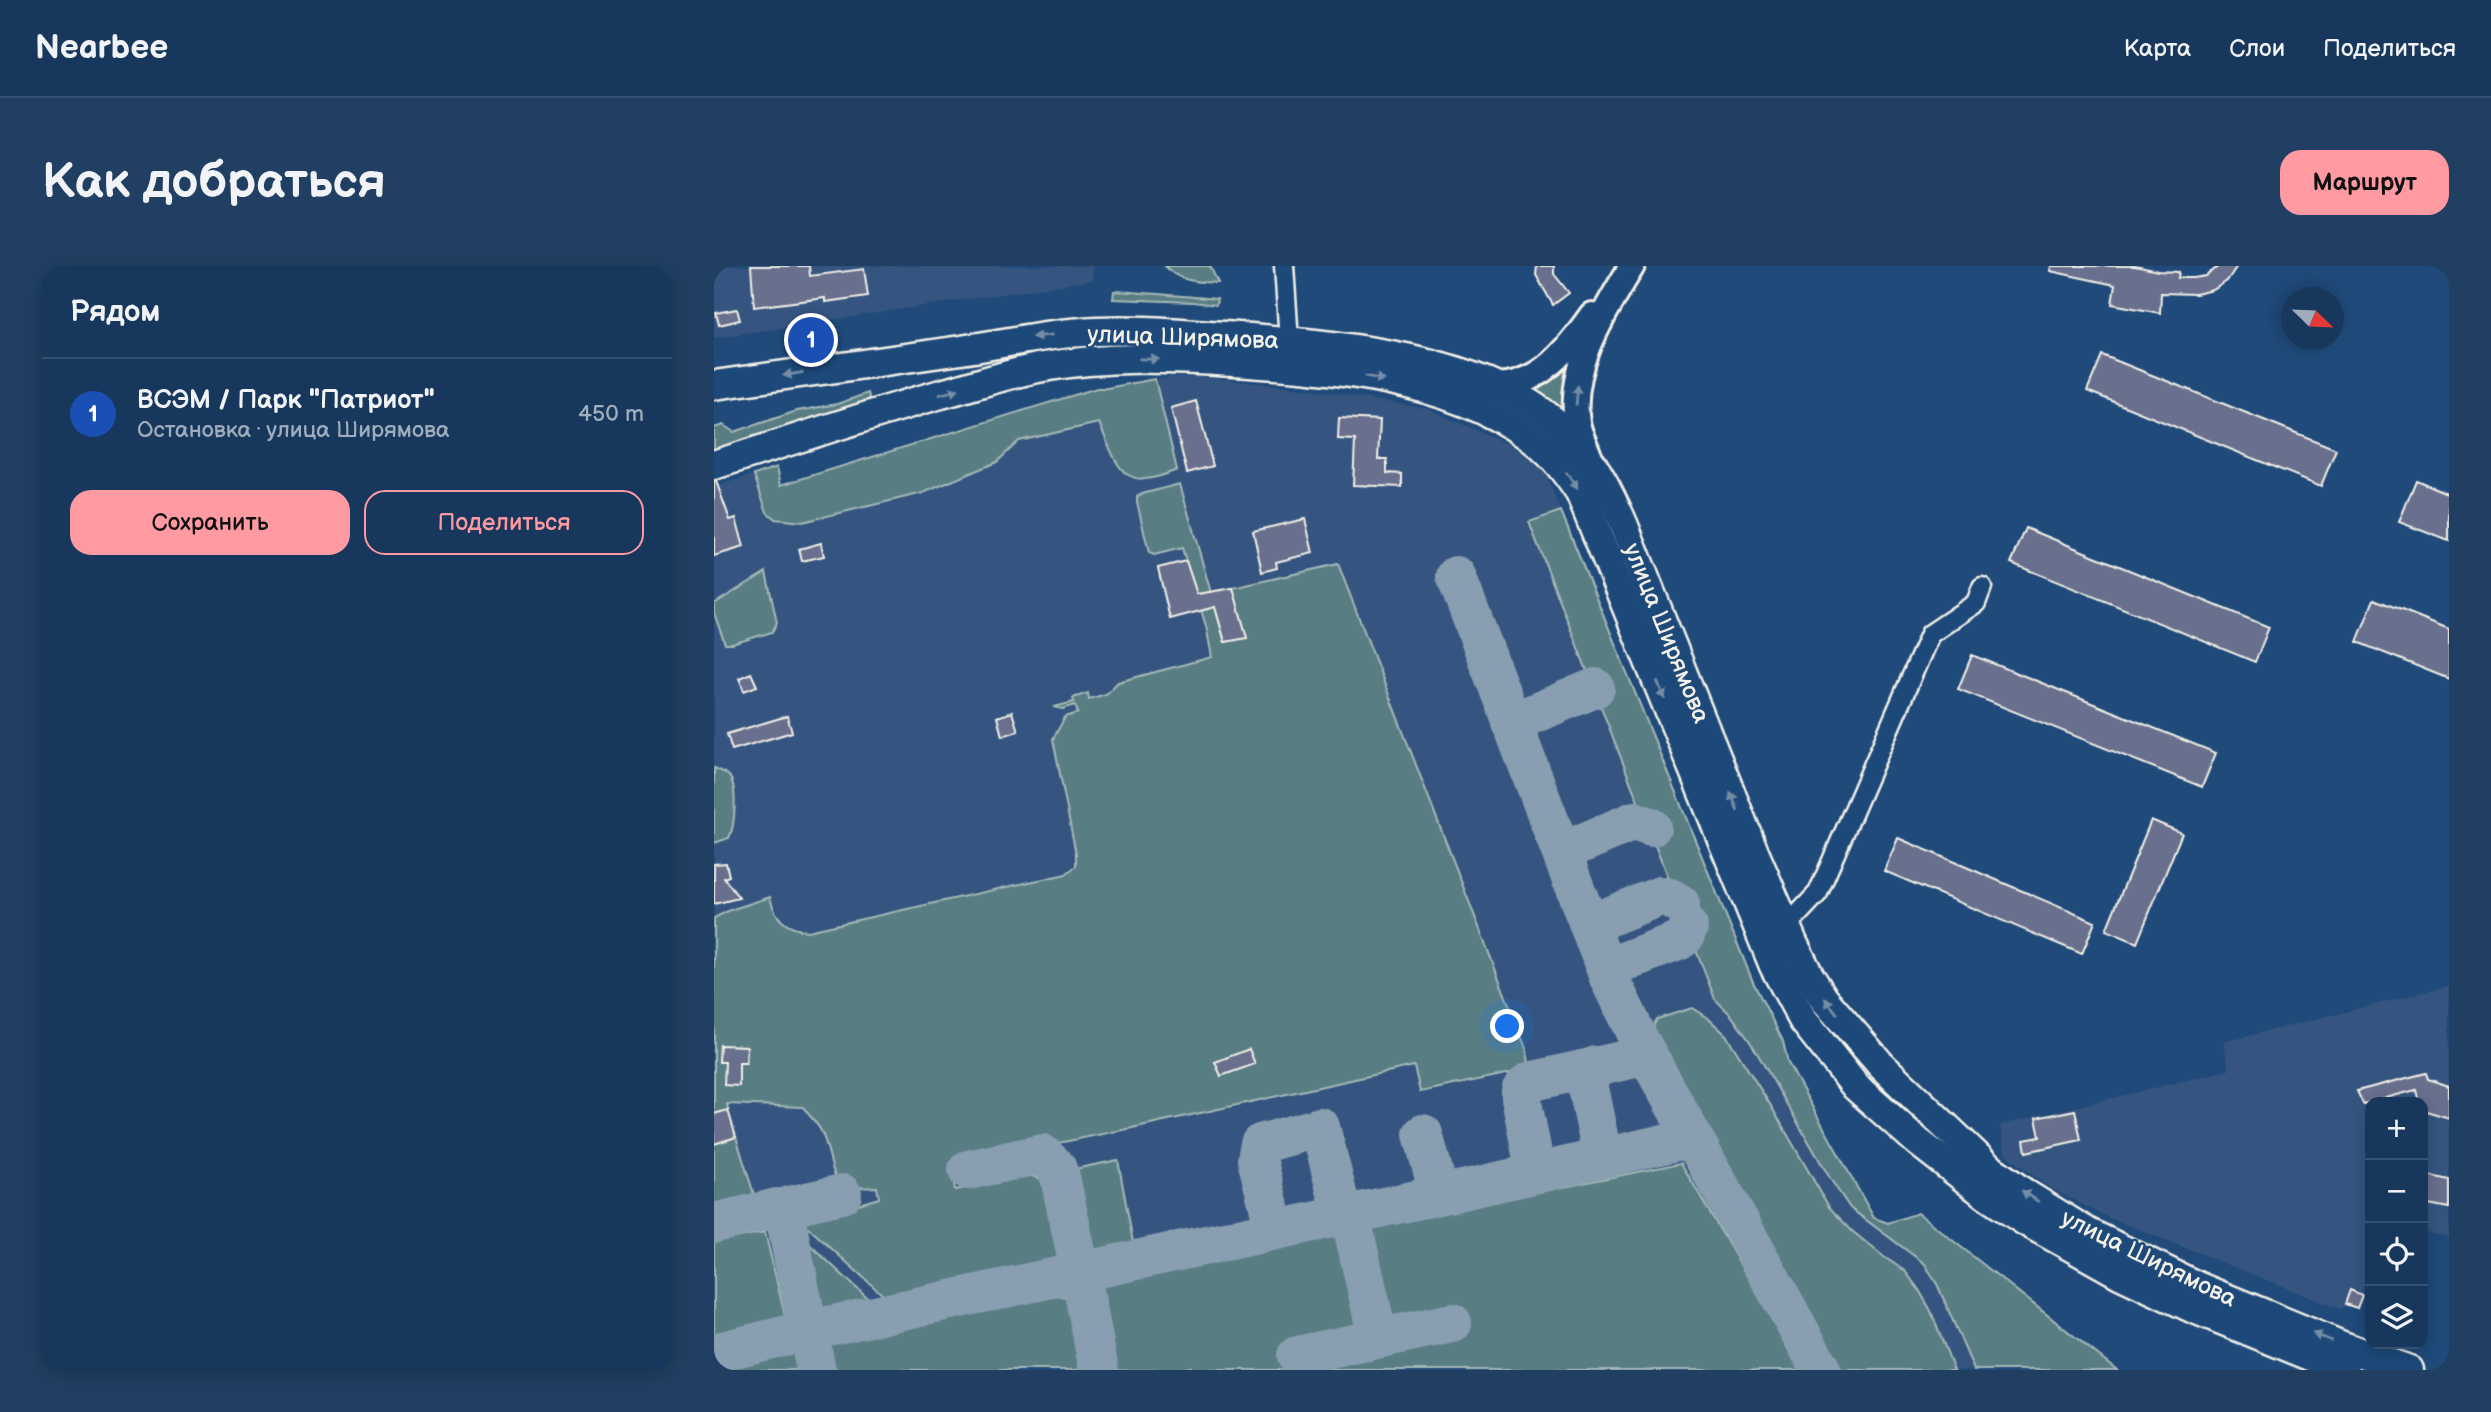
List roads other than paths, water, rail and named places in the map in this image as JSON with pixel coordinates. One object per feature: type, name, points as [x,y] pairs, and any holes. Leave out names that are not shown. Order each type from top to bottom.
[{"type":"main road","name":"улица Ширямова","points":[[714,385],[954,351],[1032,337],[1140,330],[1289,341],[1415,360],[1495,386],[1534,408],[1558,425],[1591,460],[1611,496],[1786,927],[1824,999],[1882,1066],[1988,1167],[2027,1195],[2124,1251],[2199,1287],[2340,1345],[2409,1370]]},
{"type":"main road","name":"улица Ширямова","points":[[714,465],[884,410],[984,382],[1081,362],[1191,359],[1272,365],[1377,378],[1424,389],[1495,417],[1551,454],[1580,493],[1774,967],[1803,1020],[1835,1064],[1875,1106],[1986,1195],[2025,1221],[2120,1274],[2192,1308],[2345,1370]]},
{"type":"main road","points":[[1835,1064],[1847,1070],[1859,1067],[1865,1052],[1857,1038]]},
{"type":"main road","points":[[1930,1151],[1904,1122],[1909,1115],[1916,1112],[1940,1123]]},
{"type":"street","points":[[1284,266],[1289,341]]},
{"type":"street","points":[[1495,386],[1525,382],[1563,353],[1629,266]]},
{"type":"street","points":[[1591,460],[1577,419],[1578,380],[1596,331],[1629,266]]},
{"type":"street","points":[[1786,927],[1818,893],[1930,634],[1976,603],[1982,587]]},
{"type":"place","name":"ВСЭМ / Парк \"Патриот\"","points":[[811,340]]}]
